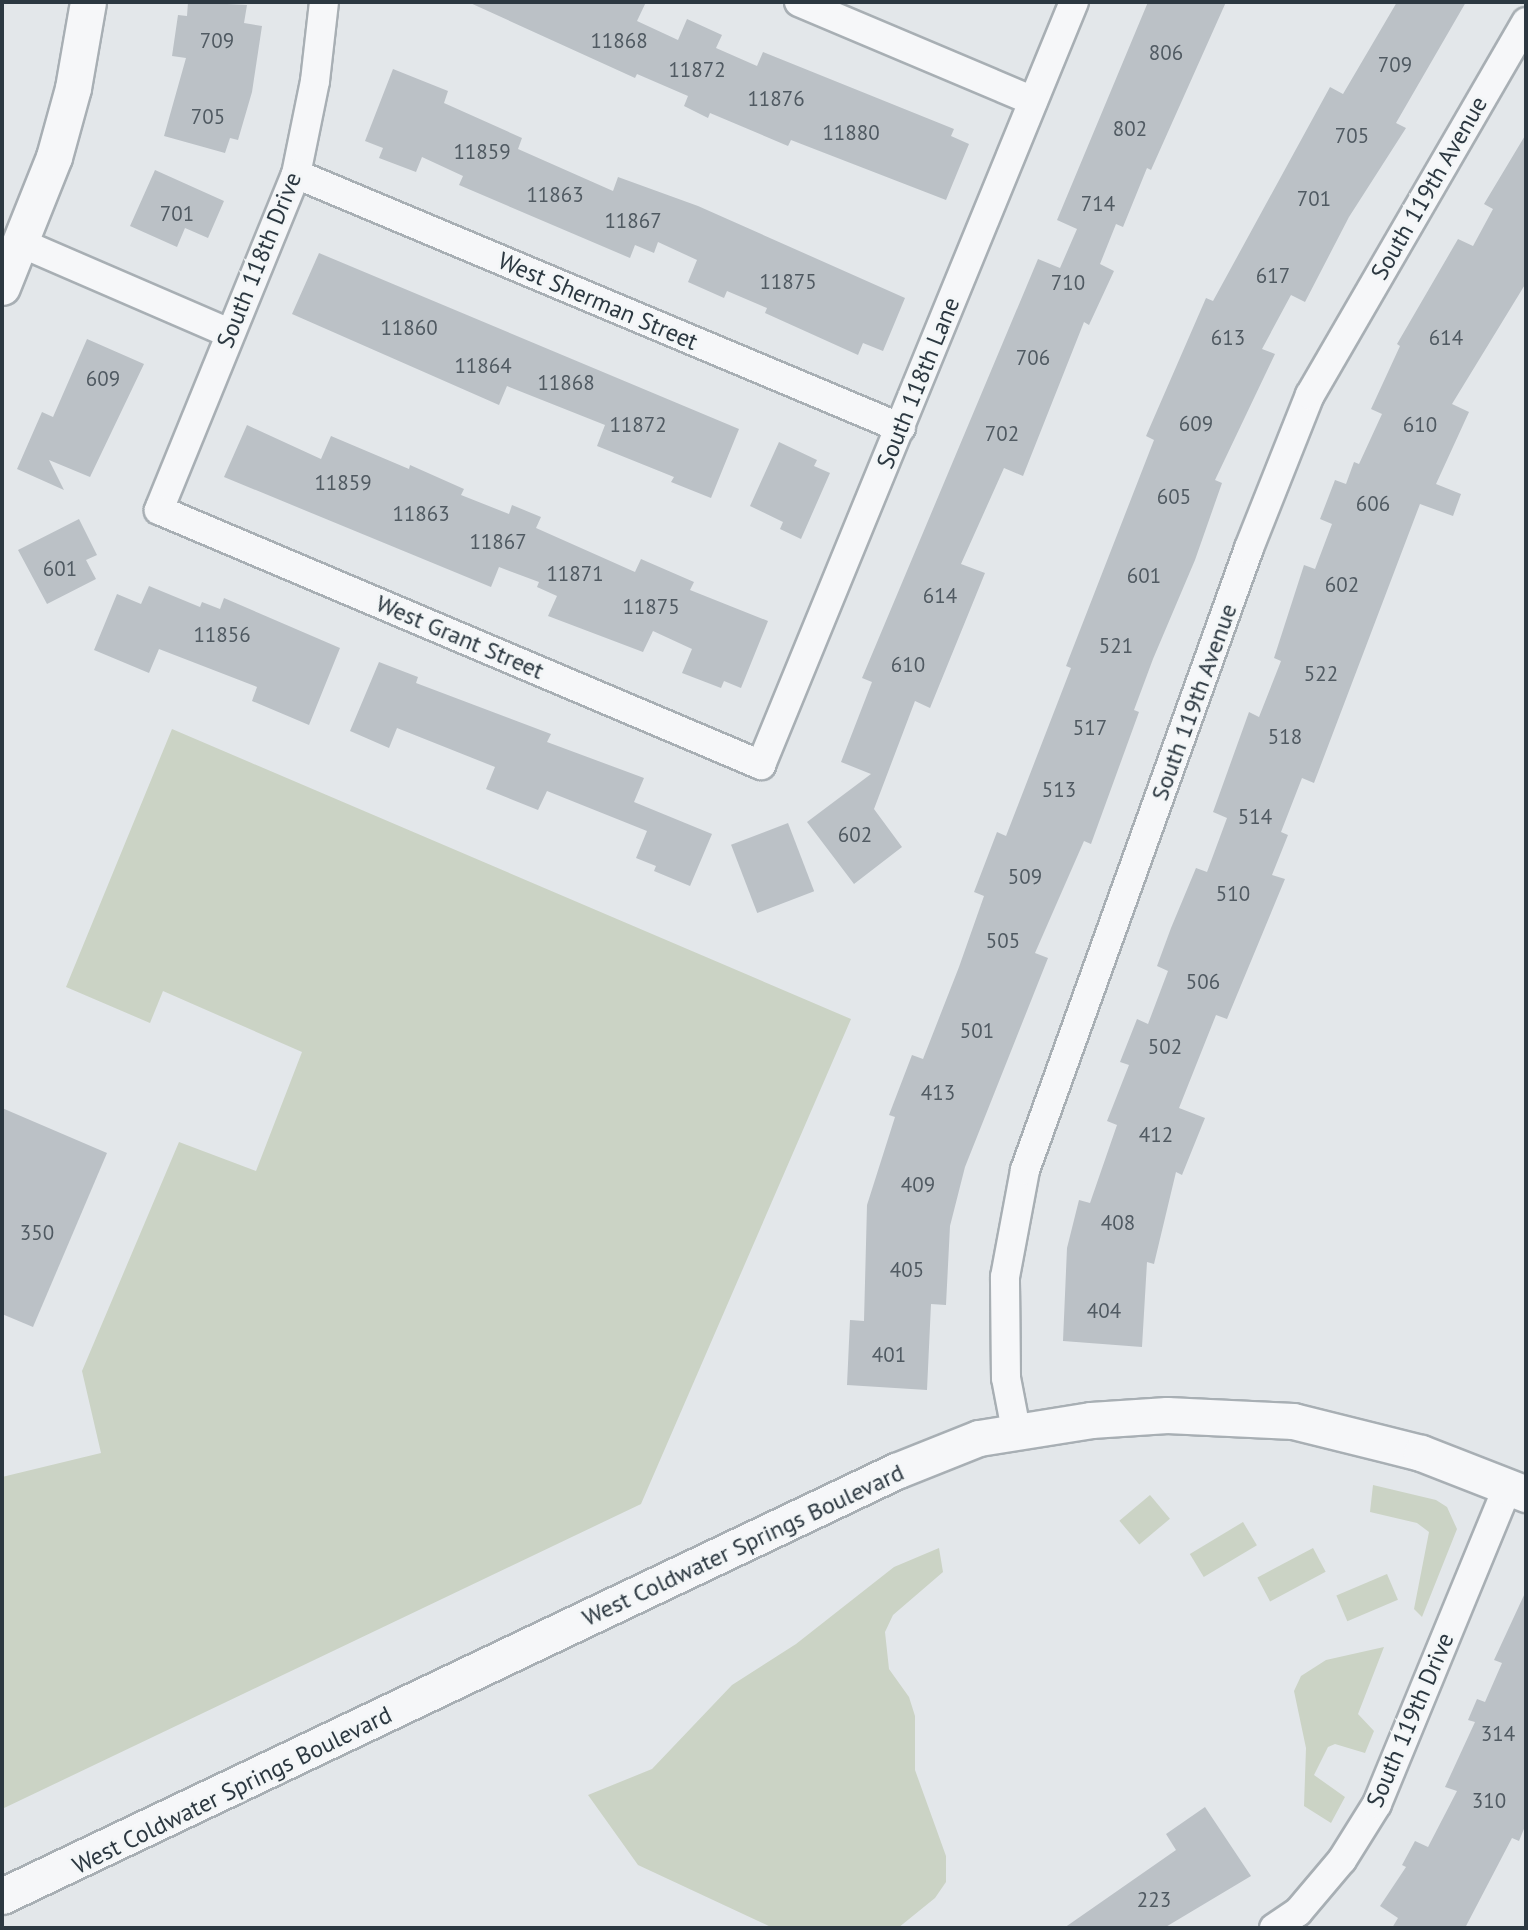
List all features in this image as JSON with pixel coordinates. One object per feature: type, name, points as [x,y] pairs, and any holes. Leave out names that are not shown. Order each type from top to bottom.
[{"type":"street","points":[[2,287],[54,157],[73,88],[88,2]]},
{"type":"street","name":"South 118th Drive","points":[[159,510],[296,174],[315,81],[324,2]]},
{"type":"street","points":[[799,2],[1033,101]]},
{"type":"street","name":"South 118th Lane","points":[[761,765],[1074,2]]},
{"type":"street","name":"South 119th Avenue","points":[[1016,1430],[1006,1377],[1004,1277],[1025,1170],[1235,587],[1310,395],[1526,22]]},
{"type":"street","name":"West Sherman Street","points":[[296,174],[901,428]]},
{"type":"street","points":[[21,243],[229,333]]},
{"type":"street","name":"West Grant Street","points":[[159,510],[761,765]]},
{"type":"street","name":"West Coldwater Springs Boulevard","points":[[2,1896],[896,1471],[979,1438],[1016,1430],[1167,1415],[1293,1421],[1421,1452],[1517,1490]]},
{"type":"street","name":"South 119th Drive","points":[[1274,1928],[1305,1920],[1377,1804],[1517,1490]]},
{"type":"shaded area","points":[[172,729],[851,1019],[641,1504],[2,1809],[2,1477],[101,1453],[82,1371],[179,1142],[256,1171],[302,1052],[163,991],[150,1023],[66,987]]},
{"type":"shaded area","points":[[1373,1485],[1436,1500],[1447,1507],[1457,1529],[1422,1617],[1414,1609],[1429,1532],[1417,1523],[1370,1512]]},
{"type":"shaded area","points":[[1150,1495],[1170,1519],[1139,1544],[1119,1521]]},
{"type":"shaded area","points":[[1243,1522],[1257,1545],[1204,1577],[1190,1554]]},
{"type":"shaded area","points":[[939,1548],[943,1572],[893,1615],[885,1632],[889,1669],[909,1697],[915,1716],[915,1770],[946,1856],[946,1882],[935,1898],[898,1928],[773,1928],[638,1865],[588,1795],[652,1769],[732,1685],[796,1644],[894,1567]]},
{"type":"shaded area","points":[[1313,1548],[1326,1572],[1270,1601],[1257,1578]]},
{"type":"shaded area","points":[[1387,1574],[1398,1600],[1347,1621],[1336,1595]]},
{"type":"shaded area","points":[[1384,1647],[1358,1714],[1374,1731],[1365,1753],[1335,1744],[1328,1747],[1314,1775],[1345,1797],[1331,1823],[1304,1806],[1306,1748],[1294,1691],[1301,1676],[1326,1660]]},
{"type":"building","points":[[188,2],[247,5],[244,23],[262,26],[252,92],[238,140],[230,138],[225,153],[164,136],[186,58],[172,56],[178,15],[187,16]]},
{"type":"building","points":[[468,2],[646,2],[637,21],[678,40],[687,19],[722,35],[716,48],[757,66],[763,52],[954,129],[951,136],[969,144],[946,200],[791,140],[788,146],[710,113],[708,118],[684,106],[688,96],[637,74],[635,78]]},
{"type":"building","points":[[1148,2],[1226,2],[1151,170],[1147,168],[1123,227],[1116,224],[1100,264],[1114,271],[1089,325],[1084,322],[1023,476],[1004,468],[961,564],[985,573],[930,708],[915,701],[874,809],[902,847],[854,884],[807,822],[871,774],[841,762],[872,682],[862,678],[1038,259],[1060,268],[1077,229],[1057,220]]},
{"type":"building","points":[[1397,2],[1466,2],[1396,123],[1406,128],[1349,217],[1305,302],[1291,295],[1262,349],[1275,354],[1215,480],[1222,483],[1195,560],[1134,710],[1139,712],[1091,844],[1084,841],[1035,953],[1048,958],[965,1167],[950,1226],[946,1305],[931,1304],[927,1390],[847,1385],[850,1320],[864,1321],[867,1205],[895,1117],[889,1115],[912,1055],[923,1059],[959,967],[984,896],[974,892],[997,832],[1006,836],[1071,668],[1066,666],[1154,440],[1146,436],[1206,298],[1213,301],[1330,87],[1343,94]]},
{"type":"building","points":[[393,69],[448,91],[444,103],[522,138],[518,149],[613,191],[618,177],[698,206],[905,298],[883,351],[863,343],[858,355],[765,313],[767,308],[727,291],[724,298],[688,282],[697,260],[658,242],[654,253],[635,245],[630,258],[459,185],[463,176],[422,157],[416,172],[379,158],[383,148],[365,141]]},
{"type":"building","points":[[1526,134],[1526,283],[1452,404],[1469,412],[1436,484],[1461,494],[1453,516],[1420,504],[1314,783],[1302,778],[1281,832],[1288,835],[1272,875],[1285,879],[1227,1019],[1216,1015],[1179,1108],[1205,1118],[1182,1175],[1176,1172],[1154,1264],[1147,1262],[1142,1347],[1063,1341],[1067,1248],[1079,1200],[1090,1203],[1117,1125],[1107,1121],[1129,1065],[1120,1062],[1137,1019],[1148,1024],[1168,971],[1157,966],[1171,928],[1196,868],[1207,872],[1227,818],[1213,812],[1249,712],[1259,717],[1281,661],[1274,658],[1304,565],[1315,569],[1332,524],[1320,519],[1335,480],[1346,484],[1354,462],[1359,464],[1382,414],[1371,409],[1400,346],[1397,344],[1458,239],[1473,246],[1493,209],[1484,204]]},
{"type":"building","points":[[155,170],[224,201],[208,238],[185,228],[177,247],[130,226]]},
{"type":"building","points":[[319,253],[739,429],[711,498],[671,482],[674,477],[597,446],[605,425],[507,386],[499,405],[292,314]]},
{"type":"building","points":[[87,339],[144,364],[90,477],[49,460],[64,490],[17,469],[42,412],[53,417]]},
{"type":"building","points":[[247,425],[321,459],[331,436],[409,469],[410,465],[464,489],[461,495],[509,514],[512,505],[541,517],[536,528],[635,572],[641,559],[694,582],[690,590],[768,621],[741,688],[724,681],[721,688],[682,673],[692,649],[653,631],[643,652],[548,616],[557,596],[537,587],[539,582],[499,567],[491,587],[224,477]]},
{"type":"building","points":[[779,442],[817,460],[814,466],[830,473],[801,539],[780,529],[783,522],[750,506]]},
{"type":"building","points":[[79,519],[97,555],[86,560],[96,579],[47,604],[18,550]]},
{"type":"building","points":[[149,586],[200,607],[202,602],[220,609],[224,598],[340,648],[309,725],[252,701],[257,687],[159,649],[149,673],[94,650],[117,594],[141,604]]},
{"type":"building","points":[[379,662],[418,677],[416,683],[551,734],[547,742],[644,778],[634,802],[712,834],[690,886],[654,871],[656,866],[636,858],[647,831],[547,791],[538,810],[486,789],[495,767],[397,728],[389,748],[350,731]]},
{"type":"building","points":[[788,823],[814,891],[757,913],[731,845]]},
{"type":"building","points":[[2,1108],[107,1153],[33,1327],[2,1314]]},
{"type":"building","points":[[1525,1593],[1526,1824],[1519,1841],[1512,1838],[1465,1928],[1392,1928],[1398,1918],[1380,1906],[1406,1867],[1402,1865],[1415,1841],[1428,1847],[1457,1791],[1445,1787],[1475,1722],[1468,1720],[1477,1699],[1485,1702],[1502,1663],[1494,1660]]},
{"type":"building","points":[[1205,1807],[1251,1876],[1164,1928],[1064,1928],[1176,1850],[1166,1834]]}]
